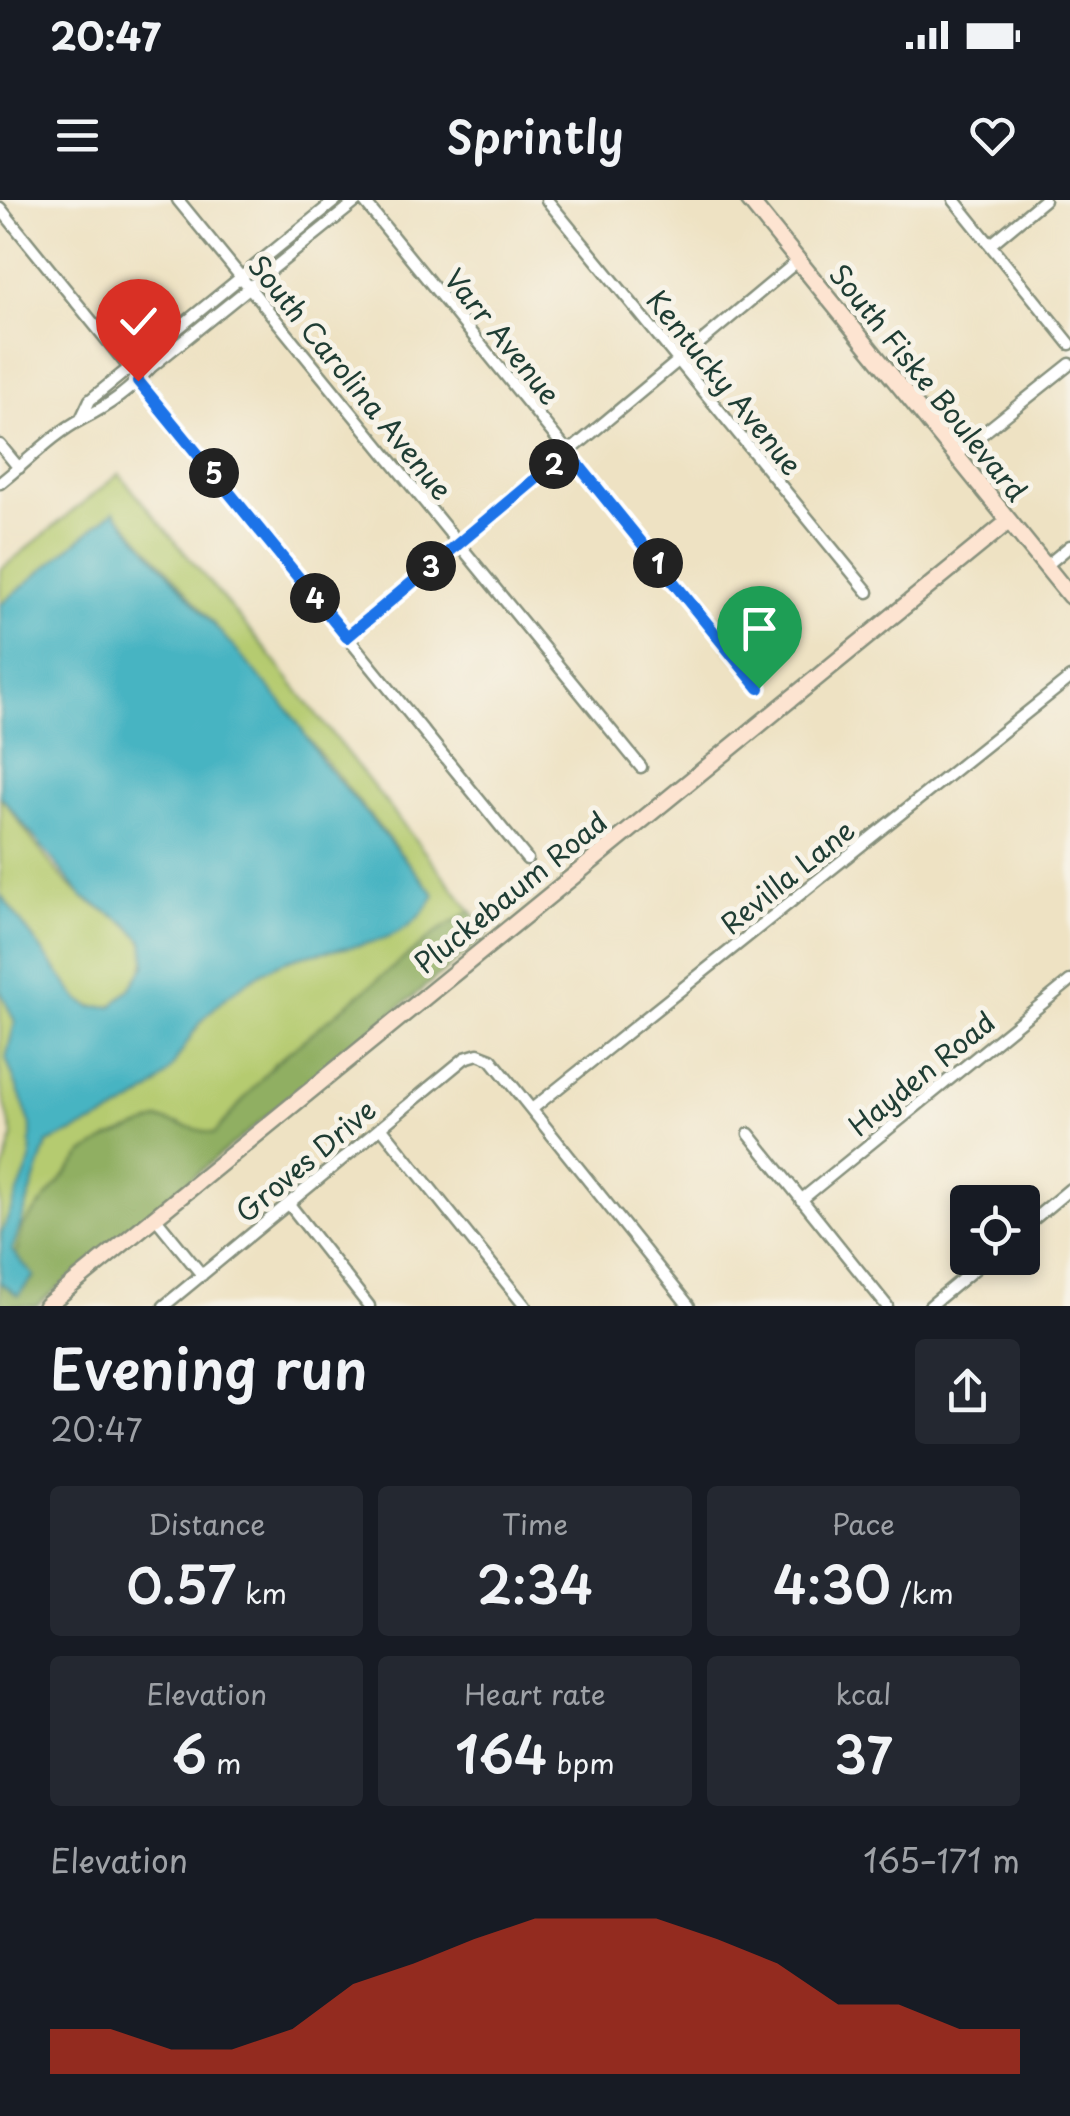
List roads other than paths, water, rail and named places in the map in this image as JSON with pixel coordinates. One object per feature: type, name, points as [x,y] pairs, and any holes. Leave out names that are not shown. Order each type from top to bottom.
[{"type":"street","name":"South Carolina Avenue","points":[[178,200],[642,767]]},
{"type":"street","points":[[80,420],[90,400],[336,200]]},
{"type":"street","points":[[0,483],[80,420],[99,414],[361,200]]},
{"type":"street","name":"Varr Avenue","points":[[361,200],[759,688]]},
{"type":"street","name":"Kentucky Avenue","points":[[547,200],[868,592]]},
{"type":"street","name":"South Fiske Boulevard","points":[[749,200],[1070,596]]},
{"type":"street","points":[[954,200],[1070,344]]},
{"type":"street","points":[[990,245],[1044,200]]},
{"type":"street","points":[[0,208],[527,859]]},
{"type":"street","points":[[347,637],[798,260]]},
{"type":"street","points":[[956,455],[1070,364]]},
{"type":"street","points":[[0,445],[19,468]]},
{"type":"street","name":"Pluckebaum Road","points":[[46,1306],[1009,521]]},
{"type":"street","points":[[1046,566],[1070,546]]},
{"type":"street","name":"Revilla Lane","points":[[532,1109],[1070,678]]},
{"type":"street","name":"Hayden Road","points":[[801,1200],[1070,981]]},
{"type":"street","name":"Groves Drive","points":[[164,1306],[465,1058],[478,1054],[490,1059],[532,1109]]},
{"type":"street","points":[[532,1109],[689,1306]]},
{"type":"street","points":[[382,1127],[526,1306]]},
{"type":"street","points":[[749,1134],[887,1306]]},
{"type":"street","points":[[1040,1214],[1070,1189]]},
{"type":"street","points":[[288,1204],[369,1306]]},
{"type":"street","points":[[154,1216],[202,1275]]},
{"type":"street","points":[[930,1306],[967,1275]]},
{"type":"water","points":[[114,511],[292,714],[321,760],[435,895],[420,916],[402,930],[361,945],[293,959],[253,978],[207,1015],[150,1091],[114,1114],[47,1143],[12,1251],[34,1276],[18,1295],[0,1282],[1,1234],[31,1161],[31,1125],[6,1058],[15,1022],[0,990],[0,894],[78,999],[91,1007],[112,1006],[130,989],[146,964],[143,941],[126,923],[83,897],[0,795],[0,605]]}]
